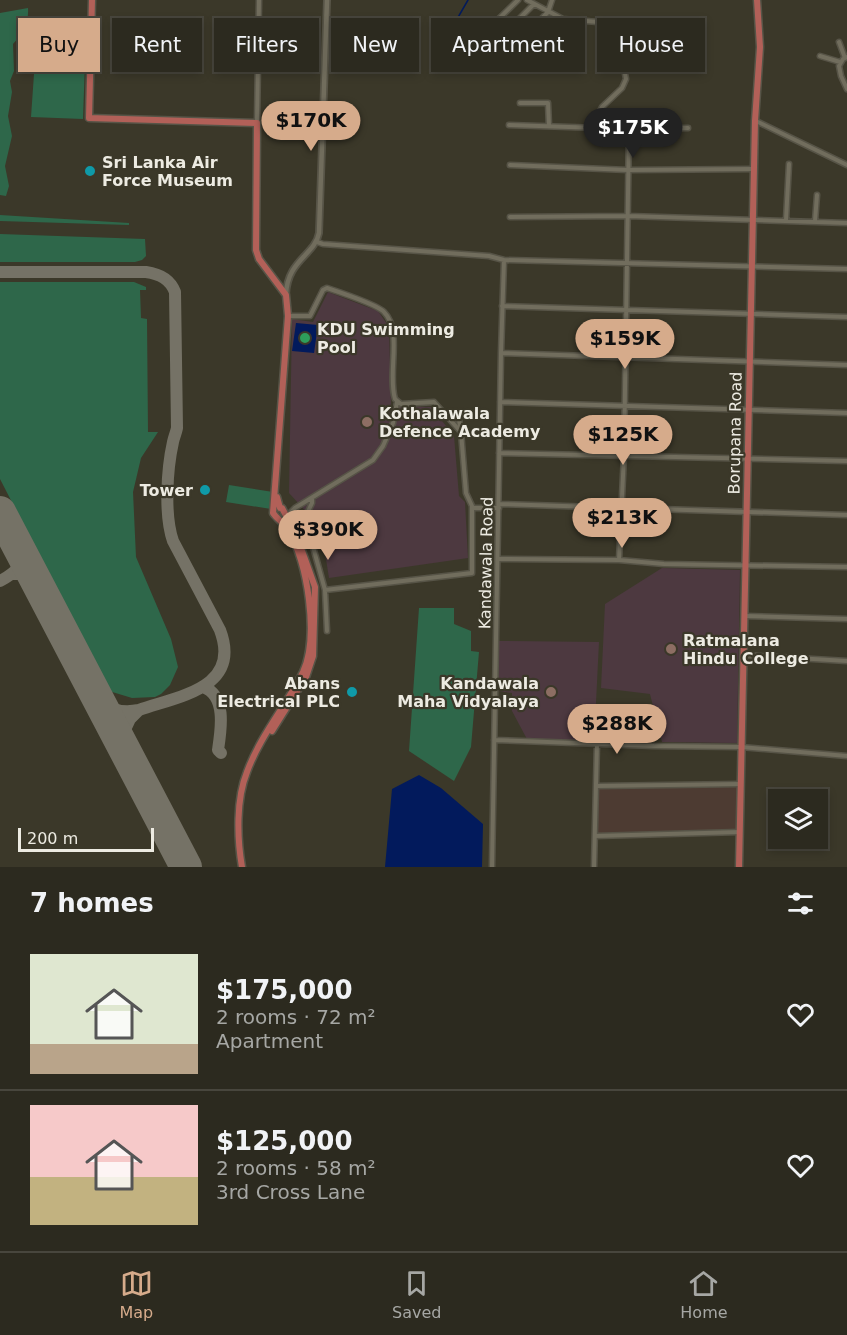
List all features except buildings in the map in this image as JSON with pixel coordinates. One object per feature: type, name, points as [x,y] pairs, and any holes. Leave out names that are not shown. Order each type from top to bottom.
[{"type":"main road","points":[[92,0],[89,118],[257,123],[256,250],[286,295],[288,316],[276,489],[279,508],[286,519],[307,578],[309,589],[308,653],[303,671],[247,771],[241,799],[239,838],[242,867]]},
{"type":"main road","name":"Borupana Road","points":[[739,867],[750,314],[755,121],[760,47],[757,0]]},
{"type":"main road","points":[[279,508],[273,513],[286,519]]},
{"type":"street","points":[[257,123],[259,0]]},
{"type":"street","points":[[286,295],[287,282],[292,270],[317,242],[327,0]]},
{"type":"street","points":[[499,18],[518,0]]},
{"type":"street","points":[[527,0],[563,19],[609,23],[624,43],[622,57],[626,82],[602,107],[597,127]]},
{"type":"street","points":[[542,18],[548,12],[552,0]]},
{"type":"street","points":[[522,18],[534,4]]},
{"type":"street","points":[[839,42],[846,58],[840,62],[839,70],[847,89]]},
{"type":"street","points":[[820,56],[840,62]]},
{"type":"street","points":[[520,103],[548,104],[549,126]]},
{"type":"street","points":[[755,121],[847,165]]},
{"type":"street","points":[[509,125],[629,129],[688,128]]},
{"type":"street","points":[[619,560],[624,455],[629,129]]},
{"type":"street","points":[[786,220],[789,164]]},
{"type":"street","points":[[510,165],[628,170],[755,170]]},
{"type":"street","points":[[815,221],[817,195]]},
{"type":"street","points":[[510,217],[628,216],[847,223]]},
{"type":"street","points":[[317,242],[489,256],[504,260],[847,268]]},
{"type":"street","name":"Kandawala Road","points":[[492,867],[504,260]]},
{"type":"street","points":[[286,519],[295,508],[367,465],[379,453],[393,423],[397,402],[393,388],[393,326],[383,310],[327,288],[323,290],[310,316],[288,316]]},
{"type":"street","points":[[502,306],[847,317]]},
{"type":"street","points":[[501,353],[847,365]]},
{"type":"street","points":[[397,402],[403,404],[434,402],[461,432]]},
{"type":"street","points":[[500,402],[847,413]]},
{"type":"street","points":[[325,590],[472,573],[472,508],[466,493],[461,432],[458,415],[444,413]]},
{"type":"street","points":[[499,453],[847,461]]},
{"type":"street","points":[[312,498],[305,518],[325,590],[327,631]]},
{"type":"street","points":[[472,508],[499,506],[621,507],[847,515]]},
{"type":"street","points":[[279,508],[295,508]]},
{"type":"street","points":[[499,559],[847,567]]},
{"type":"street","points":[[745,616],[847,619]]},
{"type":"street","points":[[744,655],[847,661]]},
{"type":"street","points":[[494,740],[741,747],[847,756]]},
{"type":"street","points":[[594,867],[597,743]]},
{"type":"street","points":[[596,786],[741,784]]},
{"type":"street","points":[[595,836],[740,832]]},
{"type":"shaded area","name":"Kothalawala Defence Academy","points":[[328,292],[378,311],[389,327],[391,406],[431,407],[454,436],[459,496],[465,502],[468,558],[329,578],[321,528],[289,493],[292,319],[313,322]]},
{"type":"shaded area","name":"KDU Swimming Pool","points":[[296,323],[318,325],[314,353],[292,351]]},
{"type":"shaded area","name":"Ratmalana Hindu College","points":[[662,568],[740,570],[737,743],[662,742],[650,694],[601,688],[605,604]]},
{"type":"shaded area","name":"Kandawala Maha Vidyalaya","points":[[499,641],[599,642],[594,743],[528,741],[512,711],[512,693],[498,691]]},
{"type":"shaded area","points":[[419,775],[441,788],[483,824],[482,867],[385,867],[392,789]]},
{"type":"shaded area","points":[[741,784],[740,832],[595,836],[596,786]]},
{"type":"green space","points":[[28,8],[27,18],[18,18],[18,38],[13,44],[14,71],[10,81],[12,92],[8,116],[12,136],[5,166],[9,186],[6,196],[0,195],[0,13]]},
{"type":"green space","points":[[34,72],[85,72],[83,119],[31,117]]},
{"type":"green space","points":[[0,215],[129,223],[129,225],[0,221]]},
{"type":"green space","points":[[0,234],[145,239],[146,256],[135,262],[0,262]]},
{"type":"green space","points":[[0,282],[134,282],[146,287],[146,290],[140,290],[141,318],[147,319],[148,432],[158,432],[141,458],[133,492],[136,557],[171,639],[178,667],[170,685],[155,697],[132,698],[109,691],[0,479]]},
{"type":"green space","points":[[229,485],[273,492],[271,509],[226,502]]},
{"type":"green space","points":[[419,608],[454,608],[454,624],[471,631],[471,651],[479,652],[471,747],[454,781],[409,751]]},
{"type":"waterway","points":[[458,18],[468,0]]},
{"type":"taxiway","points":[[0,272],[146,272],[164,278],[175,292],[177,428],[169,465],[168,518],[173,541],[220,630],[224,650],[222,665],[215,677],[203,686],[188,694],[139,710],[130,719],[123,734],[127,754]]},
{"type":"taxiway","points":[[0,581],[17,569],[21,555],[20,549]]},
{"type":"taxiway","points":[[13,574],[25,574],[38,584]]},
{"type":"taxiway","points":[[203,687],[211,691],[219,705],[221,723],[218,750],[221,753]]},
{"type":"taxiway","points":[[95,693],[114,709],[139,710]]},
{"type":"runway","points":[[0,512],[186,867]]},
{"type":"place","name":"Sri Lanka Air Force Museum","points":[[90,171]]},
{"type":"place","name":"KDU Swimming Pool","points":[[305,338]]},
{"type":"place","name":"Kothalawala Defence Academy","points":[[367,422]]},
{"type":"place","name":"Tower","points":[[205,490]]},
{"type":"place","name":"Ratmalana Hindu College","points":[[671,649]]},
{"type":"place","name":"Abans Electrical PLC","points":[[352,692]]},
{"type":"place","name":"Kandawala Maha Vidyalaya","points":[[551,692]]}]
